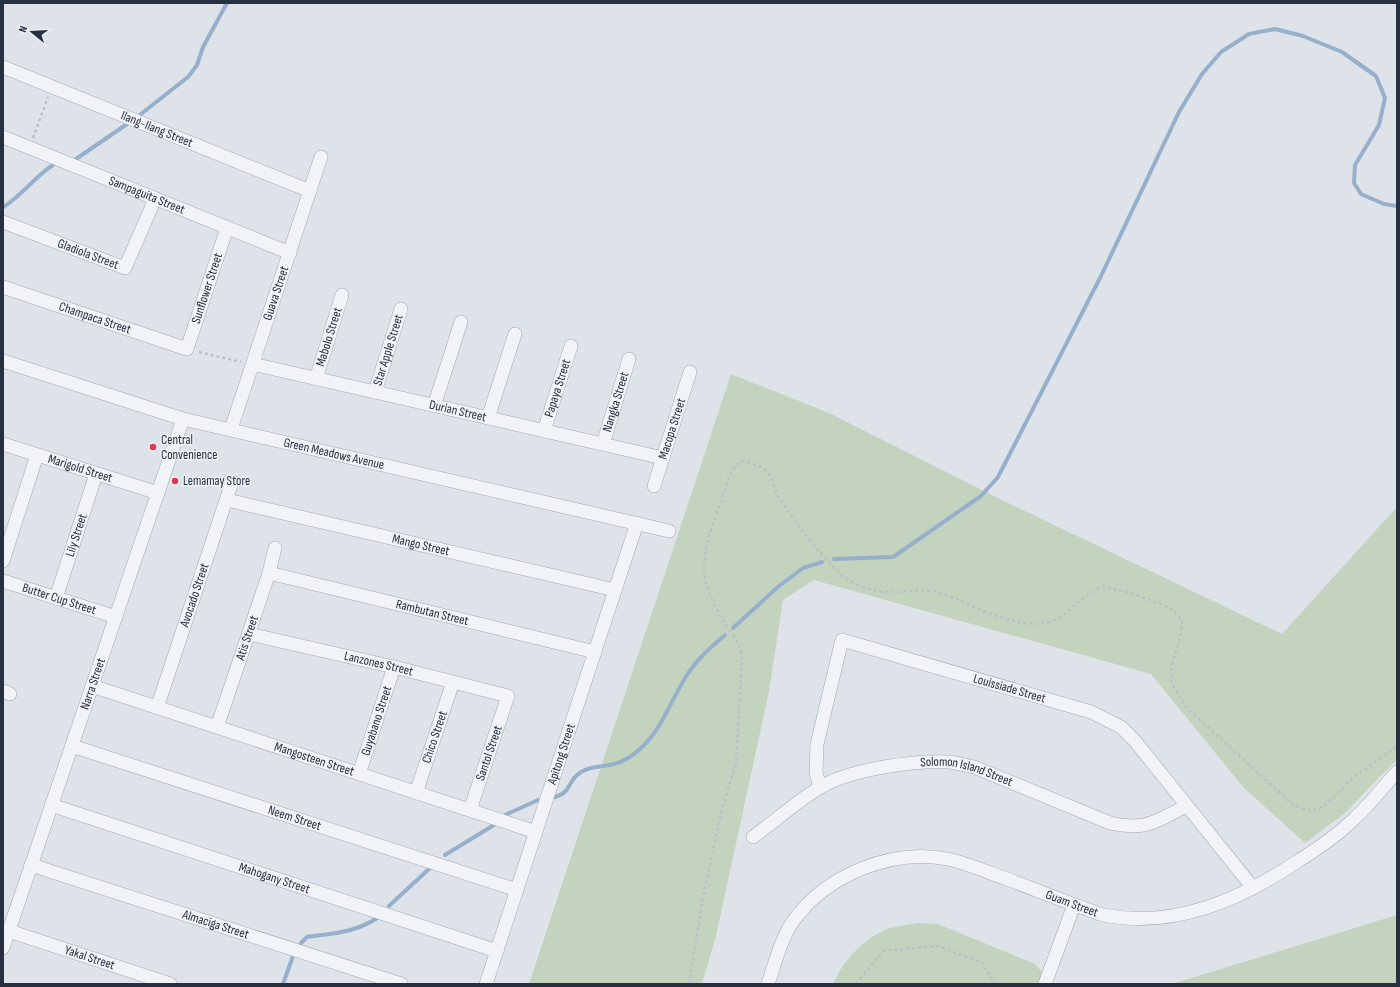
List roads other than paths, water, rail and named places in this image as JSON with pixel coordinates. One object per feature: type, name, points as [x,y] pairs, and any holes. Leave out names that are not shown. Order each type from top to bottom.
[{"type":"street","name":"Ilang-Ilang Street","points":[[3,67],[310,191]]},
{"type":"street","name":"Sampaguita Street","points":[[3,137],[290,253]]},
{"type":"street","name":"Guava Street","points":[[231,429],[321,157]]},
{"type":"street","name":"Gladiola Street","points":[[3,222],[125,268],[155,199]]},
{"type":"street","name":"Sunflower Street","points":[[186,349],[227,228]]},
{"type":"street","name":"Champaca Street","points":[[3,287],[186,349]]},
{"type":"street","name":"Mabolo Street","points":[[316,379],[342,296]]},
{"type":"street","name":"Star Apple Street","points":[[375,392],[401,309]]},
{"type":"street","points":[[434,406],[461,322]]},
{"type":"street","points":[[488,418],[515,334]]},
{"type":"street","name":"Papaya Street","points":[[544,431],[571,346]]},
{"type":"street","name":"Nangka Street","points":[[602,444],[629,359]]},
{"type":"street","name":"Green Meadows Avenue","points":[[3,361],[183,419],[670,531]]},
{"type":"street","name":"Durian Street","points":[[253,364],[662,458]]},
{"type":"street","name":"Macopa Street","points":[[654,486],[690,372]]},
{"type":"street","name":"Narra Street","points":[[3,948],[183,419]]},
{"type":"street","name":"Marigold Street","points":[[3,444],[158,493]]},
{"type":"street","points":[[3,561],[37,455]]},
{"type":"street","name":"Lily Street","points":[[56,598],[96,474]]},
{"type":"street","name":"Avocado Street","points":[[157,708],[232,482]]},
{"type":"street","name":"Mango Street","points":[[227,500],[615,590]]},
{"type":"street","name":"Apitong Street","points":[[486,984],[637,523]]},
{"type":"street","name":"Atis Street","points":[[217,727],[269,573],[275,548]]},
{"type":"street","name":"Rambutan Street","points":[[269,573],[595,652]]},
{"type":"street","name":"Butter Cup Street","points":[[3,580],[116,616]]},
{"type":"street","name":"Lanzones Street","points":[[249,634],[394,667],[508,696]]},
{"type":"street","name":"Louissiade Street","points":[[820,787],[816,773],[817,744],[842,640],[1091,712],[1121,727],[1135,742],[1253,888]]},
{"type":"street","name":"Guyabano Street","points":[[359,774],[394,667]]},
{"type":"street","name":"Chico Street","points":[[416,793],[453,682]]},
{"type":"street","name":"Mangosteen Street","points":[[92,686],[536,832]]},
{"type":"street","name":"Santol Street","points":[[470,810],[508,696]]},
{"type":"street","name":"Neem Street","points":[[72,746],[517,890]]},
{"type":"street","name":"Solomon Island Street","points":[[753,837],[820,787],[841,778],[867,771],[928,762],[952,762],[974,767],[1110,823],[1125,826],[1140,827],[1154,822],[1186,806]]},
{"type":"street","name":"Guam Street","points":[[768,984],[783,940],[794,921],[807,904],[828,886],[853,873],[883,862],[920,855],[947,859],[977,868],[1103,915],[1124,919],[1146,920],[1178,916],[1211,907],[1253,888],[1325,844],[1356,817],[1397,772]]},
{"type":"street","name":"Mahogany Street","points":[[52,805],[497,951]]},
{"type":"street","name":"Almaciga Street","points":[[31,866],[401,984]]},
{"type":"street","points":[[1045,984],[1074,905]]},
{"type":"street","name":"Yakal Street","points":[[9,931],[170,984]]},
{"type":"waterway","points":[[141,114],[188,77],[197,65],[203,47],[227,3]]},
{"type":"waterway","points":[[834,559],[893,557],[981,496],[998,477],[1101,276],[1179,112],[1202,74],[1221,52],[1249,34],[1275,29],[1303,36],[1342,52],[1376,76],[1385,98],[1379,125],[1355,165],[1354,183],[1361,194],[1384,204],[1397,206]]},
{"type":"waterway","points":[[76,159],[127,124]]},
{"type":"waterway","points":[[3,207],[10,203],[53,165]]},
{"type":"waterway","points":[[733,628],[779,586],[803,568],[822,562]]},
{"type":"waterway","points":[[550,798],[563,794],[576,776],[581,772],[619,762],[628,758],[639,750],[649,740],[655,731],[691,669],[704,654],[725,635]]},
{"type":"waterway","points":[[505,815],[538,800]]},
{"type":"waterway","points":[[445,855],[494,825]]},
{"type":"waterway","points":[[389,906],[430,868]]},
{"type":"waterway","points":[[301,943],[307,937],[354,929],[371,922],[380,916]]},
{"type":"waterway","points":[[283,984],[293,956]]},
{"type":"place","name":"Central Convenience","points":[[153,447]]},
{"type":"place","name":"Lemamay Store","points":[[175,481]]}]
